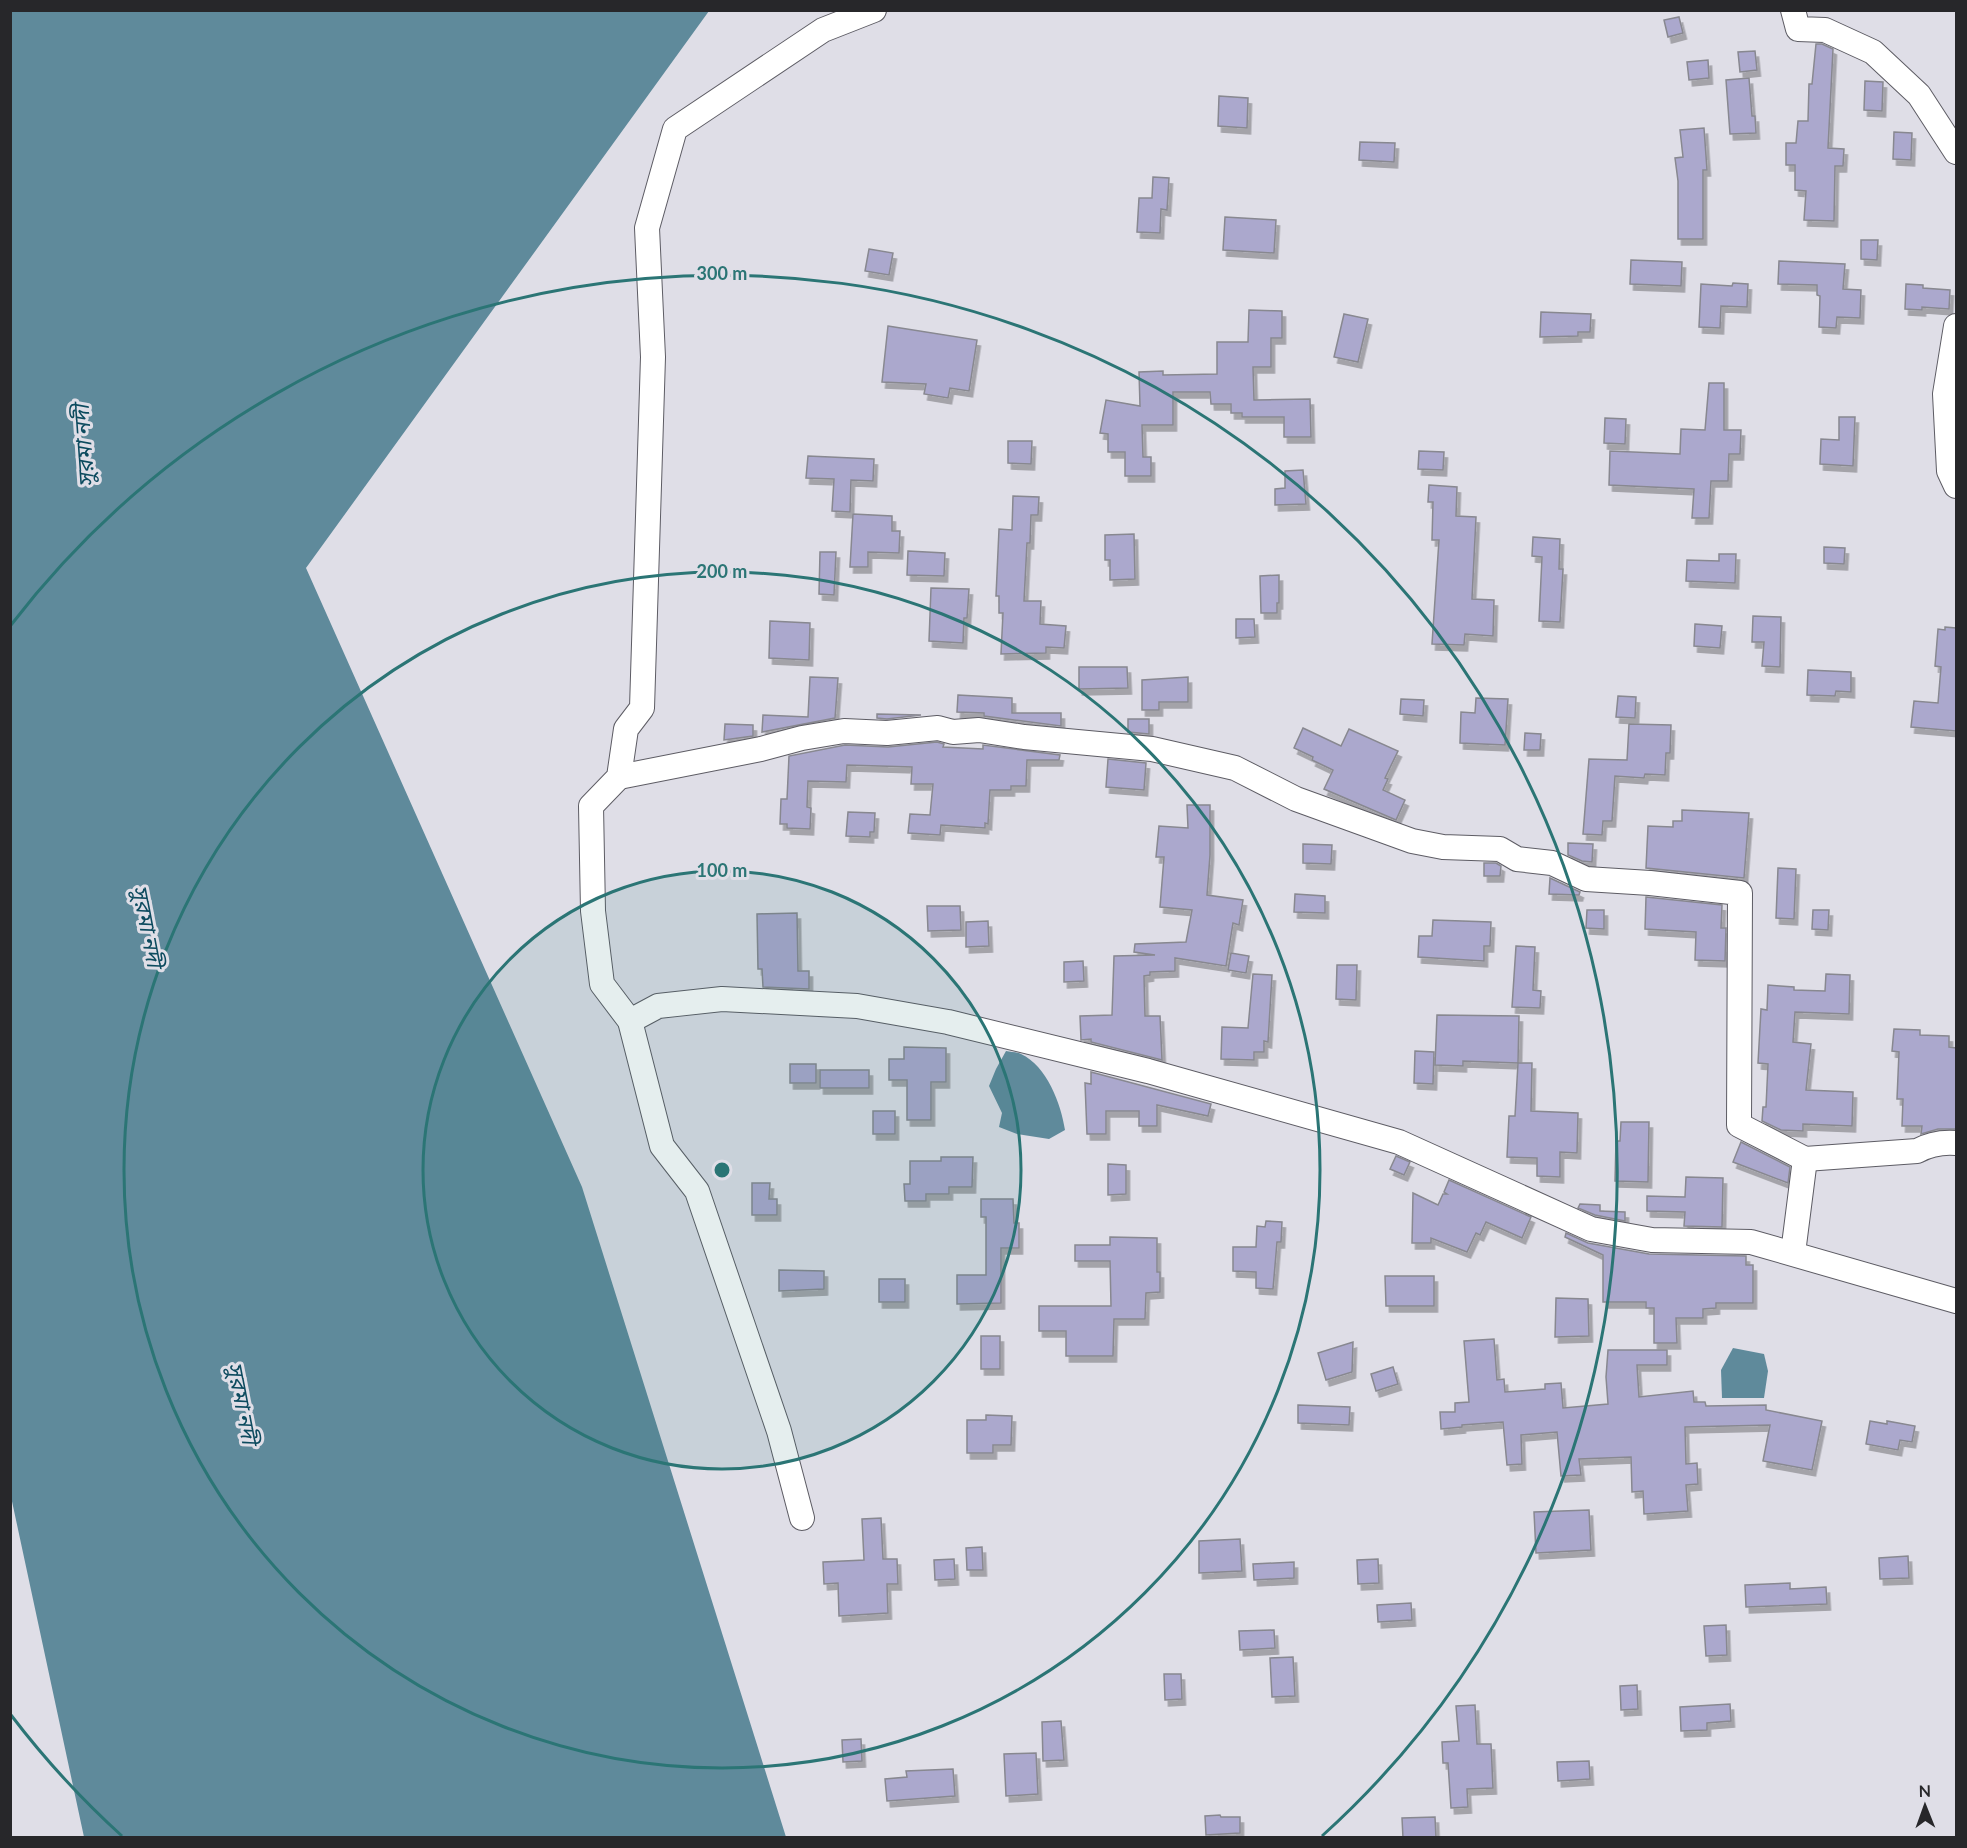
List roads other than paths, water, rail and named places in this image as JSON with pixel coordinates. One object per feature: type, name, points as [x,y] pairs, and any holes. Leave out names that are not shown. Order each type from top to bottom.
[{"type":"street","points":[[619,777],[626,729],[642,708],[653,357],[647,228],[675,129],[823,30],[874,10]]},
{"type":"street","points":[[1793,10],[1798,29],[1825,30],[1873,52],[1920,95],[1956,152]]},
{"type":"street","points":[[1956,326],[1945,394],[1949,471],[1956,486]]},
{"type":"street","points":[[802,1518],[779,1431],[697,1191],[662,1146],[630,1021],[602,984],[593,911],[591,806],[619,777],[844,731],[886,733],[938,728],[953,732],[979,730],[1024,737],[1152,749],[1235,768],[1296,799],[1412,841],[1443,848],[1500,849],[1517,859],[1552,863],[1586,879],[1650,883],[1740,893],[1739,1125],[1805,1159],[1917,1151],[1956,1143]]},
{"type":"street","points":[[630,1021],[658,1005],[722,999],[857,1006],[948,1022],[1148,1071],[1399,1142],[1591,1229],[1652,1240],[1751,1242],[1956,1301]]},
{"type":"street","points":[[1792,1253],[1805,1159]]},
{"type":"water","name":"সুরমা নদী","points":[[10,11],[709,11],[306,568],[582,1187],[786,1837],[84,1837],[10,1492]]},
{"type":"water","points":[[1006,1051],[1019,1053],[1030,1060],[1045,1076],[1056,1098],[1065,1130],[1049,1139],[1017,1134],[999,1127],[1002,1113],[989,1086]]},
{"type":"water","points":[[1733,1348],[1764,1354],[1768,1371],[1764,1398],[1722,1398],[1721,1370]]}]
